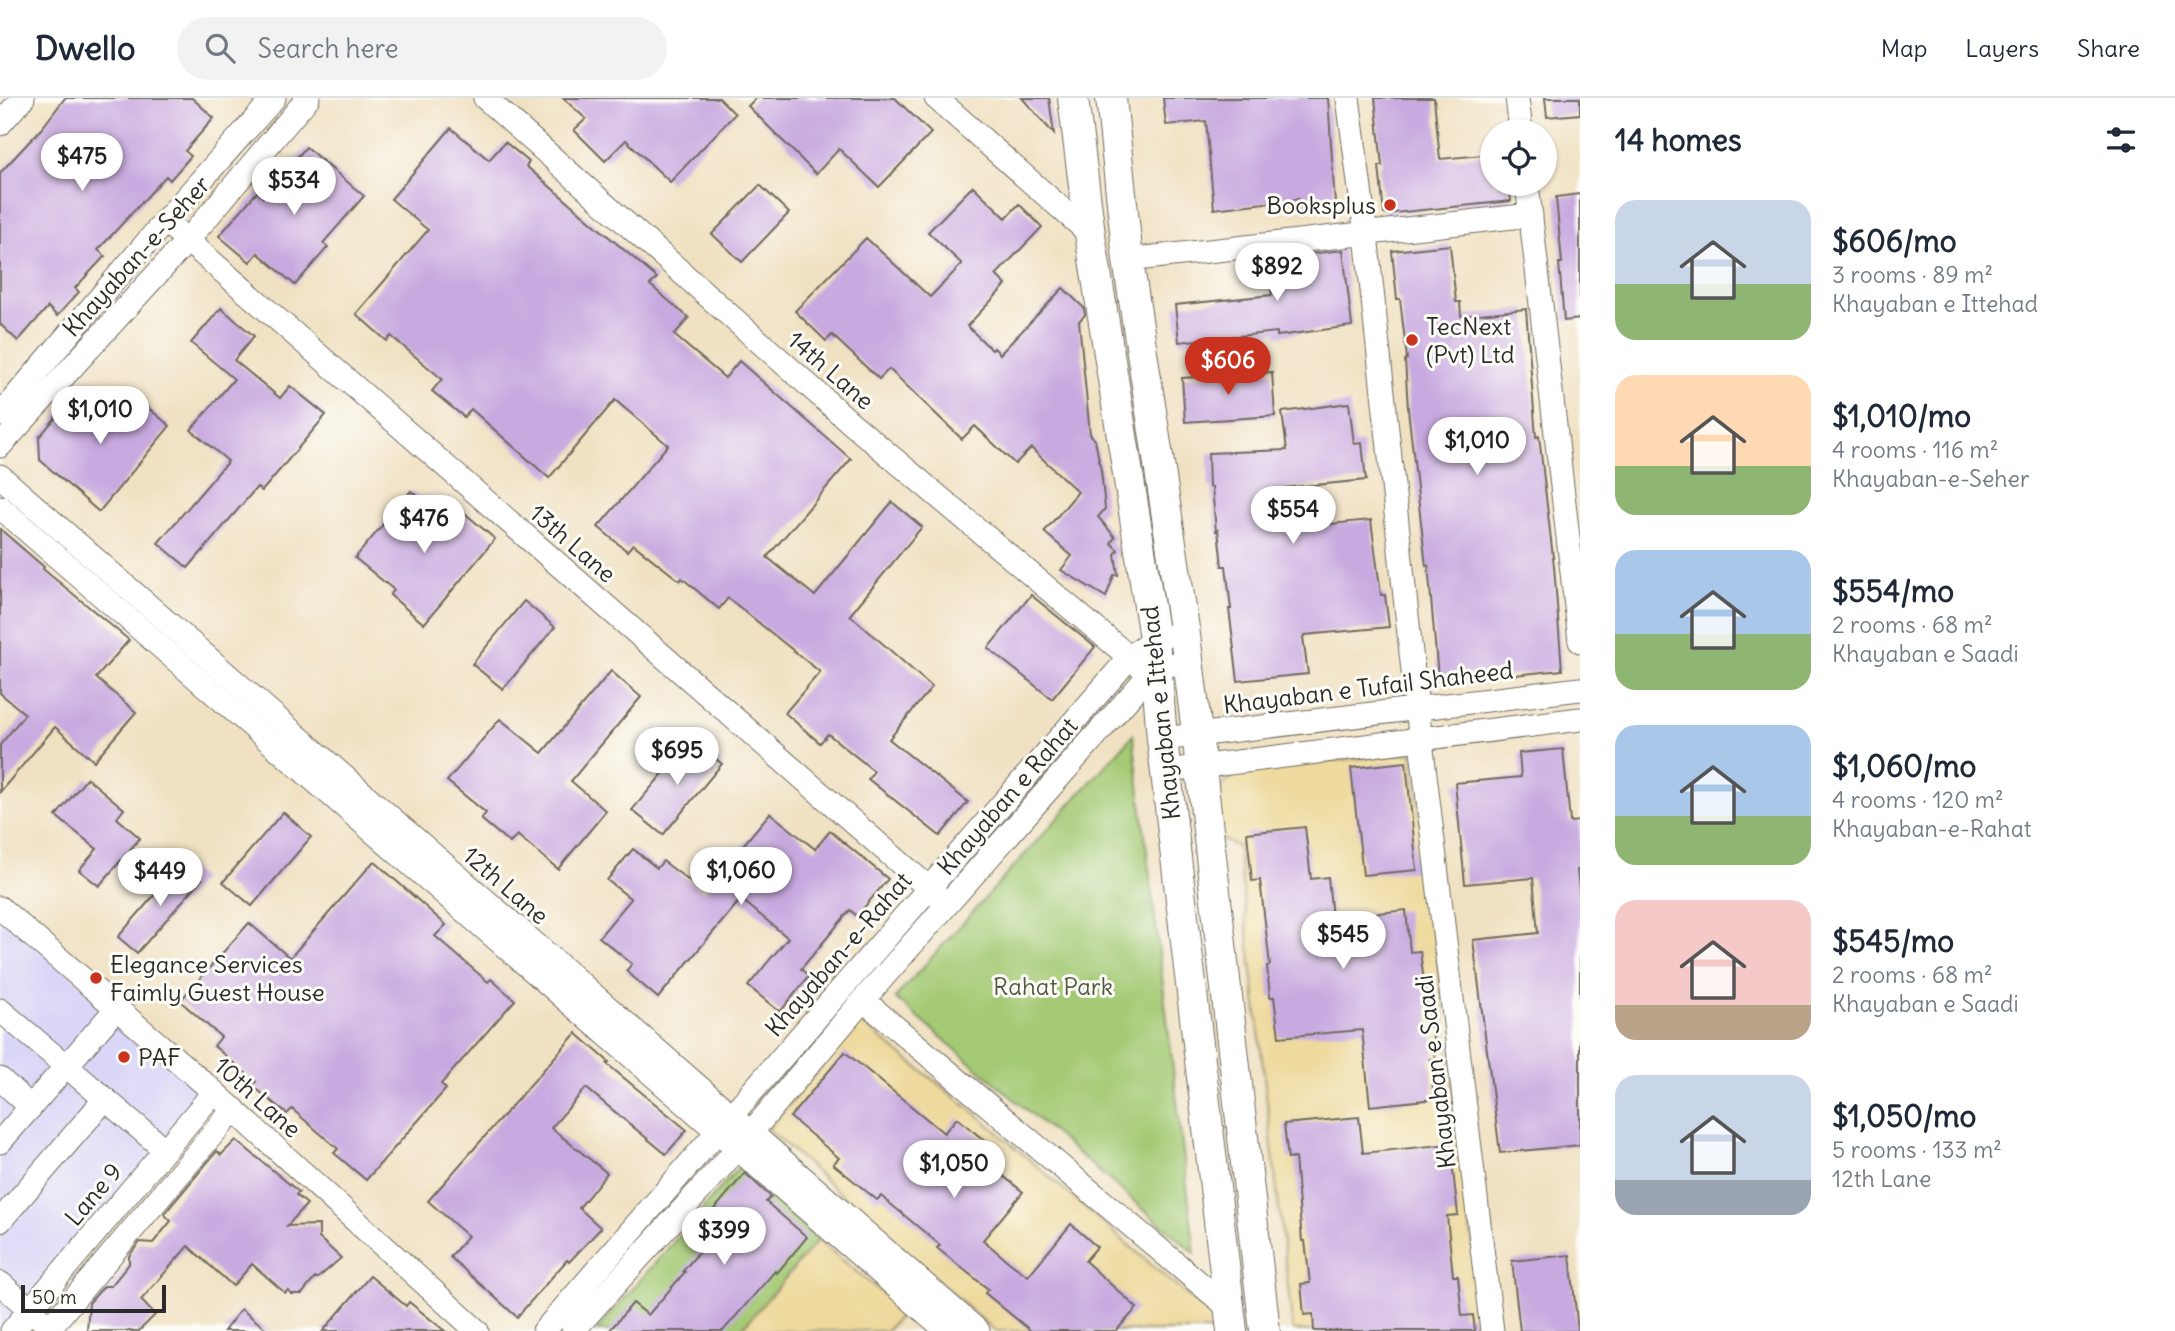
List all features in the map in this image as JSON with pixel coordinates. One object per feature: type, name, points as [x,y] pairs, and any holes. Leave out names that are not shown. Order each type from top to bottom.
[{"type":"main road","name":"Khayaban e Ittehad","points":[[1073,98],[1147,659],[1162,739],[1231,1320]]},
{"type":"main road","name":"Khayaban e Ittehad","points":[[1111,98],[1128,260],[1197,733],[1265,1331]]},
{"type":"street","points":[[0,124],[23,98]]},
{"type":"street","name":"Khayaban-e-Seher","points":[[0,415],[274,98]]},
{"type":"street","name":"Khayaban-e-Seher","points":[[0,446],[187,241],[308,98]]},
{"type":"street","name":"14th Lane","points":[[485,98],[850,422],[1147,659]]},
{"type":"street","points":[[936,98],[1090,234]]},
{"type":"street","name":"Khayaban e Saadi","points":[[1348,98],[1492,1331]]},
{"type":"street","points":[[1517,98],[1520,119]]},
{"type":"street","points":[[1529,196],[1580,641]]},
{"type":"street","points":[[1128,260],[1531,215]]},
{"type":"street","name":"13th Lane","points":[[165,221],[938,896]]},
{"type":"street","name":"12th Lane","points":[[0,476],[725,1124]]},
{"type":"street","name":"12th Lane","points":[[0,507],[725,1124],[978,1331]]},
{"type":"street","points":[[1147,659],[1186,648]]},
{"type":"street","name":"Khayaban e Rahat","points":[[573,1331],[744,1140],[863,1000],[938,896],[1147,659]]},
{"type":"street","name":"Khayaban e Tufail Shaheed","points":[[1162,739],[1580,688]]},
{"type":"street","points":[[1166,772],[1580,719]]},
{"type":"street","name":"Khayaban-e-Rahat","points":[[544,1331],[725,1124],[938,896]]},
{"type":"street","name":"10th Lane","points":[[0,908],[214,1092],[477,1331]]},
{"type":"street","points":[[863,1000],[1231,1320]]},
{"type":"street","points":[[0,1142],[117,1009]]},
{"type":"street","points":[[0,1010],[164,1149]]},
{"type":"street","points":[[0,1079],[32,1107]]},
{"type":"street","name":"Lane 9","points":[[12,1331],[214,1092]]},
{"type":"street","points":[[0,1221],[105,1099]]},
{"type":"street","points":[[0,1283],[50,1330],[234,1110]]},
{"type":"street","name":"12th Lane","points":[[744,1140],[947,1331]]},
{"type":"shaded area","points":[[0,915],[210,1094],[0,1331]]},
{"type":"green space","name":"Rahat Park","points":[[1133,735],[1195,1253],[895,998]]},
{"type":"green space","points":[[738,1168],[818,1240],[740,1331],[596,1331]]},
{"type":"sand","points":[[1412,753],[1483,1331],[1293,1331],[1238,847],[1216,836],[1220,788],[1240,770]]},
{"type":"sand","points":[[860,1022],[980,1117],[1214,1319],[1216,1331],[995,1331],[768,1129]]},
{"type":"sand","points":[[818,1240],[904,1311],[886,1331],[740,1331]]},
{"type":"building","points":[[65,98],[192,98],[214,118],[185,151],[191,156],[170,180],[166,176],[98,250],[105,256],[75,288],[79,292],[57,316],[48,307],[18,341],[0,324],[0,173],[42,128]]},
{"type":"building","points":[[563,98],[719,98],[735,114],[670,182],[626,140],[605,161],[574,130],[586,119]]},
{"type":"building","points":[[756,98],[895,98],[931,133],[879,187],[839,149],[816,174],[748,106]]},
{"type":"building","points":[[1022,98],[1049,98],[1054,134]]},
{"type":"building","points":[[1163,98],[1328,98],[1335,204],[1300,207],[1299,199],[1214,209],[1206,121],[1166,125]]},
{"type":"building","points":[[1375,98],[1434,98],[1440,159],[1480,155],[1480,196],[1510,196],[1511,201],[1384,214],[1379,166],[1382,166]]},
{"type":"building","points":[[1545,98],[1580,98],[1580,114],[1547,117]]},
{"type":"building","points":[[451,128],[489,160],[505,142],[529,162],[526,166],[657,278],[650,285],[689,318],[674,335],[725,378],[739,361],[851,459],[767,557],[815,596],[892,502],[922,527],[850,615],[932,687],[889,739],[968,802],[940,836],[868,779],[874,771],[828,734],[820,743],[785,713],[820,672],[728,598],[719,609],[682,578],[680,581],[633,544],[627,551],[598,527],[668,445],[615,400],[549,478],[471,409],[464,417],[432,391],[442,379],[391,336],[387,341],[356,314],[428,230],[391,199]]},
{"type":"building","points":[[306,147],[364,196],[323,243],[328,247],[295,285],[258,253],[250,262],[219,236],[257,192],[263,197]]},
{"type":"building","points":[[760,185],[789,213],[742,262],[712,234]]},
{"type":"building","points":[[973,186],[1006,218],[1019,204],[1042,227],[996,275],[1006,285],[967,326],[992,350],[994,348],[1000,354],[1063,288],[1084,308],[1085,315],[1079,321],[1090,434],[1095,440],[1101,470],[1105,509],[1098,517],[1115,537],[1111,543],[1118,550],[1115,554],[1118,575],[1114,575],[1106,597],[1061,570],[1072,556],[1044,532],[1078,492],[1031,448],[1015,464],[975,426],[962,439],[889,369],[879,379],[832,335],[826,341],[795,311],[866,238],[930,297],[962,264],[928,232]]},
{"type":"building","points":[[1580,194],[1580,319],[1564,321],[1556,197]]},
{"type":"building","points":[[1450,245],[1456,302],[1460,302],[1461,316],[1526,309],[1536,437],[1539,436],[1554,566],[1562,670],[1504,676],[1504,671],[1438,677],[1428,565],[1426,566],[1408,409],[1407,359],[1392,251]]},
{"type":"building","points":[[1343,250],[1352,326],[1277,336],[1277,332],[1179,342],[1175,305],[1272,295],[1267,259]]},
{"type":"building","points":[[221,308],[254,336],[234,360],[280,398],[290,386],[326,415],[262,491],[257,487],[188,568],[158,543],[228,461],[191,430],[234,379],[191,343]]},
{"type":"building","points":[[1272,372],[1275,416],[1185,422],[1182,378]]},
{"type":"building","points":[[124,388],[170,426],[99,512],[40,460],[39,437],[70,401],[95,422]]},
{"type":"building","points":[[1349,403],[1354,444],[1362,443],[1366,480],[1285,488],[1289,528],[1371,520],[1381,595],[1385,595],[1389,627],[1305,635],[1303,637],[1308,674],[1238,681],[1226,566],[1222,566],[1212,487],[1209,487],[1208,453],[1287,450],[1282,412]]},
{"type":"building","points":[[411,491],[450,523],[461,510],[495,539],[424,624],[390,595],[394,590],[355,558]]},
{"type":"building","points":[[0,529],[44,567],[43,569],[129,640],[96,678],[136,712],[94,761],[55,727],[0,792],[0,745],[25,714],[0,693]]},
{"type":"building","points":[[1031,595],[1095,647],[1052,699],[988,648]]},
{"type":"building","points":[[524,601],[555,627],[503,689],[472,664]]},
{"type":"building","points":[[611,671],[641,697],[571,781],[606,811],[558,869],[517,835],[510,843],[481,819],[486,813],[447,781],[500,719],[542,753]]},
{"type":"building","points":[[692,739],[722,764],[663,835],[632,810]]},
{"type":"building","points":[[1563,749],[1570,822],[1580,821],[1580,870],[1577,870],[1580,898],[1580,1145],[1500,1153],[1473,940],[1538,933],[1533,878],[1465,884],[1455,783],[1521,777],[1519,753]]},
{"type":"building","points":[[1406,762],[1417,870],[1363,875],[1351,768]]},
{"type":"building","points":[[87,778],[124,809],[117,818],[140,838],[99,886],[79,870],[97,849],[56,816]]},
{"type":"building","points":[[283,812],[311,837],[252,906],[223,882]]},
{"type":"building","points":[[770,813],[815,849],[830,831],[888,879],[857,916],[850,910],[801,969],[809,976],[780,1012],[748,986],[788,938],[741,899],[658,998],[626,971],[632,964],[599,937],[631,899],[607,880],[633,849],[657,868],[663,861],[704,892]]},
{"type":"building","points":[[1305,827],[1311,879],[1328,877],[1332,918],[1406,910],[1410,952],[1420,951],[1432,1027],[1435,1059],[1430,1059],[1434,1099],[1370,1106],[1362,1030],[1279,1037],[1274,997],[1270,997],[1267,966],[1270,965],[1260,880],[1252,881],[1247,833]]},
{"type":"building","points":[[374,861],[446,925],[435,936],[488,982],[491,979],[515,1000],[441,1084],[446,1089],[366,1180],[334,1153],[338,1149],[292,1109],[287,1114],[253,1086],[256,1082],[214,1046],[221,1037],[180,1001],[249,923],[290,958]]},
{"type":"building","points":[[183,862],[202,879],[137,953],[118,937]]},
{"type":"building","points":[[576,1033],[609,1062],[607,1064],[687,1130],[666,1154],[586,1088],[551,1128],[607,1173],[579,1208],[601,1228],[569,1262],[567,1260],[517,1317],[450,1257],[468,1236],[428,1201]]},
{"type":"building","points":[[845,1052],[944,1133],[957,1118],[985,1141],[975,1153],[1023,1192],[983,1240],[1010,1263],[1028,1276],[1071,1224],[1097,1247],[1085,1261],[1137,1308],[1116,1331],[1031,1331],[985,1293],[988,1289],[937,1248],[940,1245],[881,1196],[877,1200],[833,1164],[839,1158],[790,1117]]},
{"type":"building","points":[[1359,1117],[1363,1153],[1450,1144],[1458,1215],[1447,1216],[1453,1276],[1458,1276],[1462,1316],[1473,1315],[1475,1331],[1314,1331],[1313,1314],[1304,1315],[1301,1284],[1310,1283],[1305,1241],[1302,1241],[1295,1158],[1288,1159],[1284,1124]]},
{"type":"building","points":[[236,1140],[299,1192],[296,1195],[307,1204],[287,1226],[319,1225],[319,1238],[341,1258],[315,1278],[302,1294],[291,1294],[288,1290],[285,1293],[252,1264],[233,1286],[188,1246],[141,1300],[155,1315],[139,1331],[87,1331],[89,1303],[104,1286],[111,1286],[129,1264],[129,1256],[140,1242],[153,1243],[171,1221],[164,1214],[217,1151],[221,1155]]},
{"type":"building","points":[[745,1173],[771,1197],[766,1202],[807,1237],[777,1273],[775,1271],[723,1331],[609,1331],[633,1303],[648,1315],[724,1222],[712,1212]]},
{"type":"building","points":[[1570,1255],[1578,1331],[1520,1331],[1512,1261]]},
{"type":"building","points":[[370,1276],[406,1306],[409,1302],[445,1331],[323,1331]]},
{"type":"building","points":[[241,1309],[269,1331],[224,1331]]},
{"type":"place","name":"Booksplus","points":[[1390,205]]},
{"type":"place","name":"TecNext (Pvt) Ltd","points":[[1412,340]]},
{"type":"place","name":"Elegance Services Faimly Guest House","points":[[96,978]]},
{"type":"place","name":"PAF","points":[[124,1057]]}]
